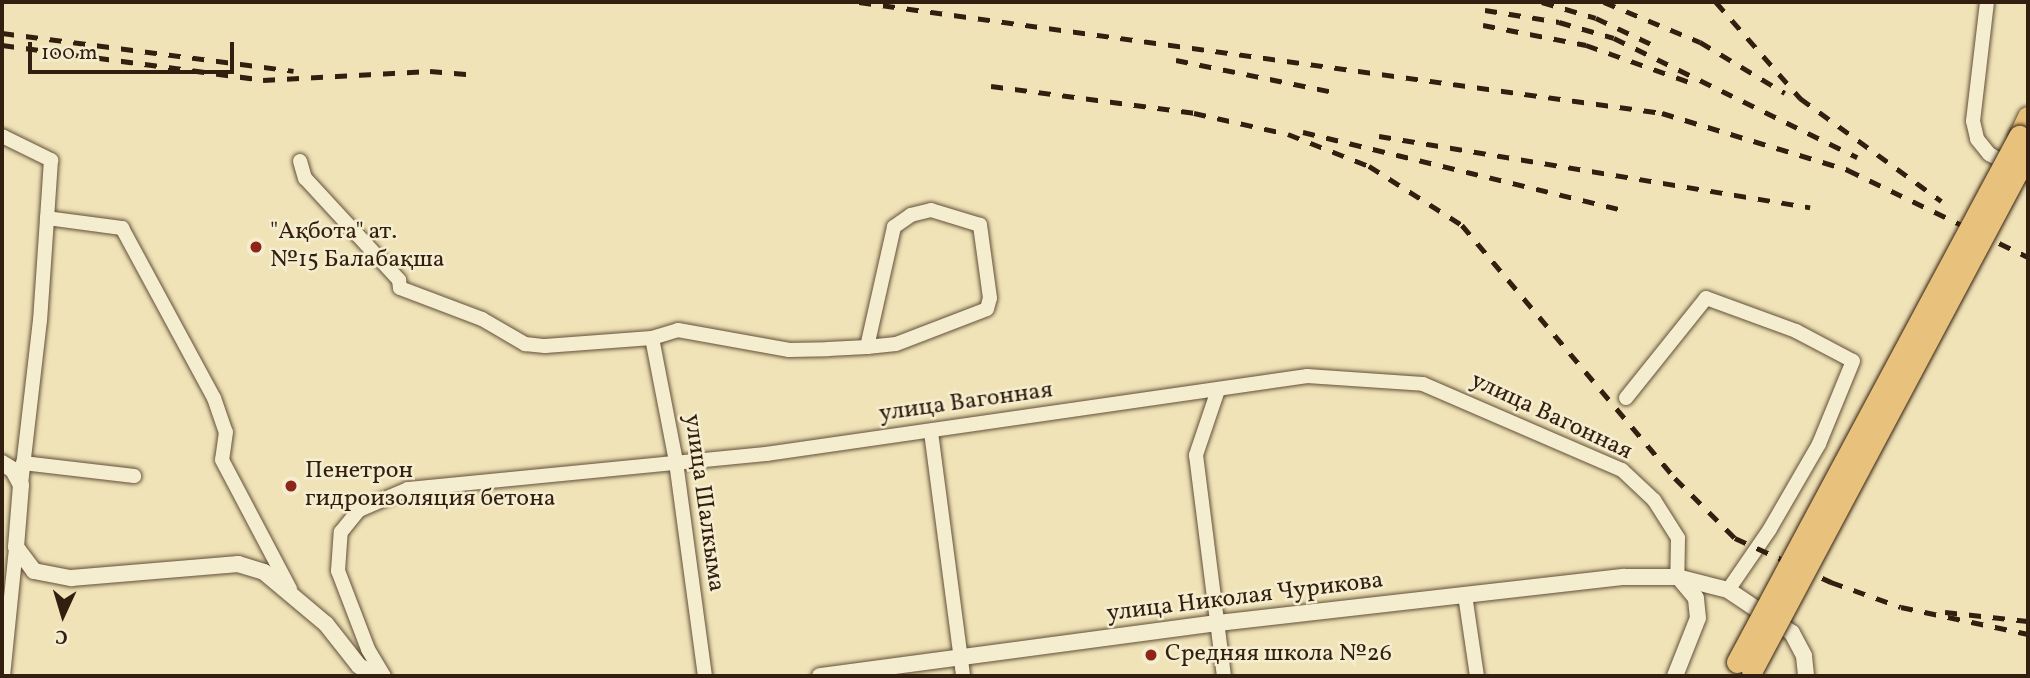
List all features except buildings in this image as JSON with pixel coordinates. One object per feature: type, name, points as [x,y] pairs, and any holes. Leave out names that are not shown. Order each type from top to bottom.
[{"type":"main road","points":[[1742,671],[2025,135]]},
{"type":"street","points":[[1987,2],[1973,121],[1977,139],[1989,154],[2028,175]]},
{"type":"street","points":[[2,136],[51,160],[16,547],[6,592],[3,676]]},
{"type":"street","points":[[300,161],[305,178],[399,280],[400,288],[482,319],[525,344],[545,346],[652,338],[678,330],[789,350],[867,346],[896,344],[986,309],[990,298],[981,225],[931,210],[911,215],[894,227],[867,346]]},
{"type":"street","points":[[47,218],[122,228],[214,398],[226,432],[222,460],[290,589],[359,666],[378,676]]},
{"type":"street","points":[[1626,398],[1706,298],[1796,331],[1853,361],[1819,444],[1770,529],[1728,590],[1698,618],[1675,676]]},
{"type":"street","name":"улица Шалкыма","points":[[652,338],[676,462],[705,676]]},
{"type":"street","name":"улица Вагонная","points":[[378,676],[338,571],[341,532],[359,510],[408,489],[676,462],[931,432],[1307,376],[1423,384],[1622,470],[1654,500],[1678,538],[1677,576]]},
{"type":"street","points":[[1218,390],[1196,455],[1224,676]]},
{"type":"street","points":[[931,432],[963,676]]},
{"type":"street","points":[[2,463],[13,470],[21,485]]},
{"type":"street","points":[[23,463],[134,476]]},
{"type":"street","points":[[16,547],[34,571],[48,577],[238,564],[264,572],[290,589]]},
{"type":"street","points":[[1677,576],[1696,598],[1698,618]]},
{"type":"street","name":"улица Николая Чурикова","points":[[820,676],[1218,623],[1624,577],[1677,576],[1728,590],[1792,633],[1804,656],[1805,676]]},
{"type":"street","points":[[1465,595],[1477,676]]},
{"type":"railway","points":[[859,2],[1662,113],[1848,170],[2028,257]]},
{"type":"railway","points":[[1542,2],[1596,18],[1651,44]]},
{"type":"railway","points":[[1604,2],[1700,42],[1785,93]]},
{"type":"railway","points":[[1716,2],[1800,98],[1941,201]]},
{"type":"railway","points":[[1485,10],[1559,22],[1614,38],[1857,157]]},
{"type":"railway","points":[[1483,25],[1586,45],[1695,84]]},
{"type":"railway","points":[[2,33],[294,71]]},
{"type":"railway","points":[[2,45],[263,80],[430,71],[478,75]]},
{"type":"railway","points":[[1176,60],[1338,93]]},
{"type":"railway","points":[[991,86],[1203,114]]},
{"type":"railway","points":[[1194,113],[1288,134],[1369,166],[1462,225],[1675,478],[1735,538],[1831,582],[1901,607],[2028,634]]},
{"type":"railway","points":[[1303,132],[1626,211]]},
{"type":"railway","points":[[1379,136],[1810,207]]},
{"type":"railway","points":[[1945,612],[2028,621]]},
{"type":"place","name":"\"Ақбота\" ат. №15 Балабақша","points":[[256,247]]},
{"type":"place","name":"Пенетрон гидроизоляция бетона","points":[[291,486]]},
{"type":"place","name":"Средняя школа №26","points":[[1151,655]]}]
